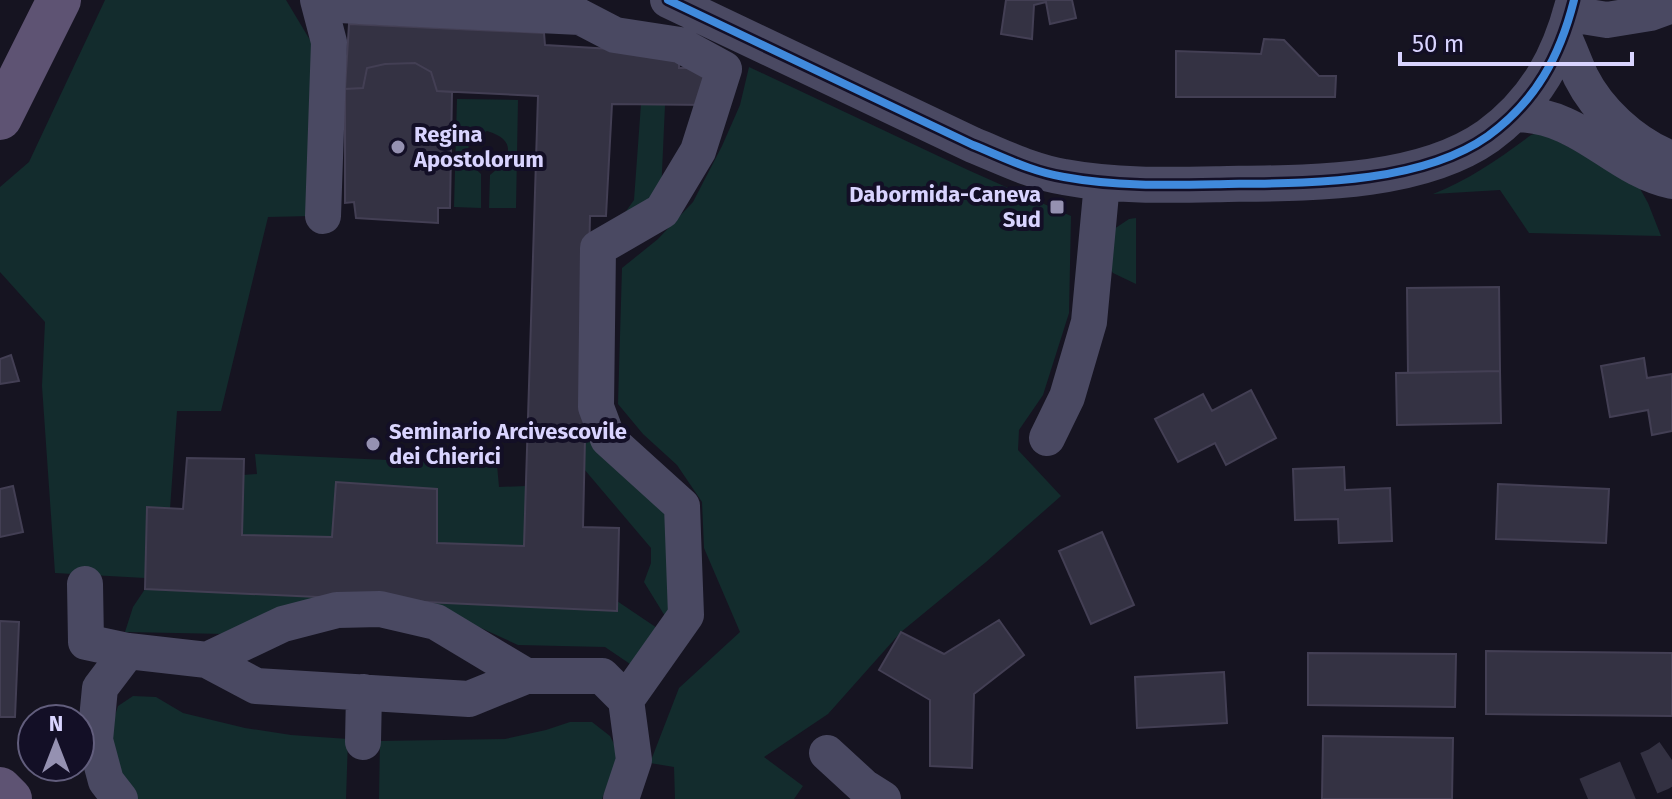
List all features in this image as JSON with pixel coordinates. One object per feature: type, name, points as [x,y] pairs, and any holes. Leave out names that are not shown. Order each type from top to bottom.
[{"type":"main road","points":[[0,118],[59,0]]},
{"type":"main road","points":[[0,789],[10,799]]},
{"type":"street","points":[[668,0],[973,145],[1044,173],[1102,183],[1177,185],[1341,179],[1389,174],[1441,161],[1488,135],[1514,114],[1544,77],[1557,55],[1569,17]]},
{"type":"street","points":[[323,216],[329,42],[319,2],[567,8],[615,35],[680,45],[724,69],[698,151],[662,211],[598,248],[596,407],[608,439],[682,506],[686,615],[626,700]]},
{"type":"street","points":[[1569,17],[1607,20],[1650,13],[1672,5]]},
{"type":"street","points":[[1569,17],[1581,78],[1595,101],[1617,124],[1672,159]]},
{"type":"street","points":[[1514,114],[1532,114],[1555,120],[1654,177],[1672,181]]},
{"type":"street","points":[[1047,438],[1067,397],[1089,322],[1102,183]]},
{"type":"street","points":[[85,584],[86,642],[128,651],[207,660],[256,686],[469,699],[526,676],[602,676],[626,700],[634,760],[621,799]]},
{"type":"street","points":[[207,660],[283,624],[337,610],[380,609],[436,622],[526,676]]},
{"type":"street","points":[[120,799],[106,781],[95,740],[100,688],[128,651]]},
{"type":"street","points":[[363,742],[364,692]]},
{"type":"street","points":[[827,753],[864,787],[883,799]]},
{"type":"green space","points":[[105,0],[286,0],[316,50],[311,216],[268,217],[221,411],[177,411],[170,509],[147,508],[145,578],[55,573],[42,386],[45,322],[0,272],[0,187],[29,162]]},
{"type":"green space","points":[[749,67],[1071,216],[1069,313],[1043,395],[1019,430],[1018,450],[1061,496],[901,632],[828,714],[764,757],[803,786],[794,799],[675,799],[674,767],[650,763],[679,688],[740,632],[704,548],[702,502],[677,465],[643,434],[618,404],[622,268],[658,239],[693,202],[740,105]]},
{"type":"green space","points":[[457,99],[518,100],[516,208],[489,208],[490,175],[503,163],[508,150],[504,139],[487,131],[470,139],[468,150],[471,163],[481,174],[481,208],[454,207]]},
{"type":"green space","points":[[641,104],[665,105],[661,194],[619,221],[634,200]]},
{"type":"green space","points":[[1541,132],[1638,185],[1661,236],[1529,233],[1500,190],[1433,194],[1472,175],[1531,135]]},
{"type":"green space","points":[[1136,218],[1136,284],[1113,273],[1109,267],[1114,229]]},
{"type":"green space","points":[[585,433],[672,511],[668,621],[644,582],[651,563],[651,548],[584,469]]},
{"type":"green space","points":[[255,454],[497,465],[499,487],[526,486],[524,546],[437,543],[436,489],[336,482],[332,537],[242,535],[243,475],[257,474]]},
{"type":"green space","points":[[145,589],[317,597],[226,634],[125,632],[133,607]]},
{"type":"green space","points":[[617,601],[663,632],[636,668],[605,647],[518,645],[424,602],[616,611]]},
{"type":"green space","points":[[133,696],[156,697],[183,713],[245,728],[348,739],[346,799],[137,799],[121,778],[108,737],[118,706]]},
{"type":"green space","points":[[570,722],[592,722],[610,736],[619,754],[602,799],[379,799],[380,741],[505,739]]},
{"type":"building","points":[[1006,0],[1072,0],[1076,18],[1050,24],[1046,2],[1034,5],[1032,39],[1001,34]]},
{"type":"building","points":[[349,24],[544,33],[545,45],[679,53],[679,68],[708,68],[708,105],[612,104],[606,216],[590,216],[583,527],[619,528],[617,611],[145,589],[147,507],[183,509],[187,458],[244,459],[242,535],[332,537],[336,482],[437,489],[437,543],[524,546],[538,96],[437,91],[431,72],[415,63],[367,68],[363,88],[345,89]]},
{"type":"building","points":[[1264,39],[1284,40],[1319,76],[1336,76],[1335,97],[1176,97],[1176,51],[1261,54]]},
{"type":"building","name":"Regina Apostolorum","points":[[415,63],[431,72],[437,91],[452,92],[450,208],[438,208],[438,223],[356,218],[354,202],[345,203],[345,89],[363,88],[367,68]]},
{"type":"building","points":[[1499,287],[1500,371],[1408,373],[1407,288]]},
{"type":"building","points":[[11,355],[19,381],[0,384],[0,359]]},
{"type":"building","points":[[1644,358],[1647,378],[1672,374],[1672,431],[1652,435],[1648,410],[1610,417],[1601,366]]},
{"type":"building","points":[[1500,371],[1501,423],[1397,425],[1396,373]]},
{"type":"building","points":[[1251,390],[1276,438],[1226,465],[1215,443],[1178,462],[1155,419],[1203,394],[1212,411]]},
{"type":"building","points":[[1344,467],[1345,490],[1390,488],[1392,541],[1339,543],[1338,519],[1295,520],[1293,469]]},
{"type":"building","points":[[1498,484],[1609,489],[1606,543],[1496,539]]},
{"type":"building","points":[[13,486],[23,532],[0,537],[0,489]]},
{"type":"building","points":[[1102,532],[1134,605],[1091,624],[1059,551]]},
{"type":"building","points":[[999,620],[1024,655],[974,694],[972,768],[930,766],[930,700],[879,670],[901,632],[944,654]]},
{"type":"building","points":[[0,621],[19,622],[15,717],[0,717]]},
{"type":"building","points":[[1486,651],[1672,653],[1672,716],[1486,714]]},
{"type":"building","points":[[1308,653],[1456,654],[1455,707],[1308,705]]},
{"type":"building","points":[[1224,672],[1227,723],[1137,728],[1135,677]]},
{"type":"building","points":[[1323,736],[1453,738],[1452,799],[1322,799]]},
{"type":"tunnel","points":[[1588,799],[1659,769],[1672,760]]},
{"type":"cycle path","points":[[668,0],[973,145],[1029,168],[1084,180],[1167,185],[1294,183],[1363,178],[1430,164],[1461,152],[1505,122],[1533,92],[1553,58],[1574,0]]},
{"type":"place","name":"Regina Apostolorum","points":[[398,147]]},
{"type":"place","name":"Dabormida-Caneva Sud","points":[[1057,207]]},
{"type":"place","name":"Seminario Arcivescovile dei Chierici","points":[[373,444]]}]
